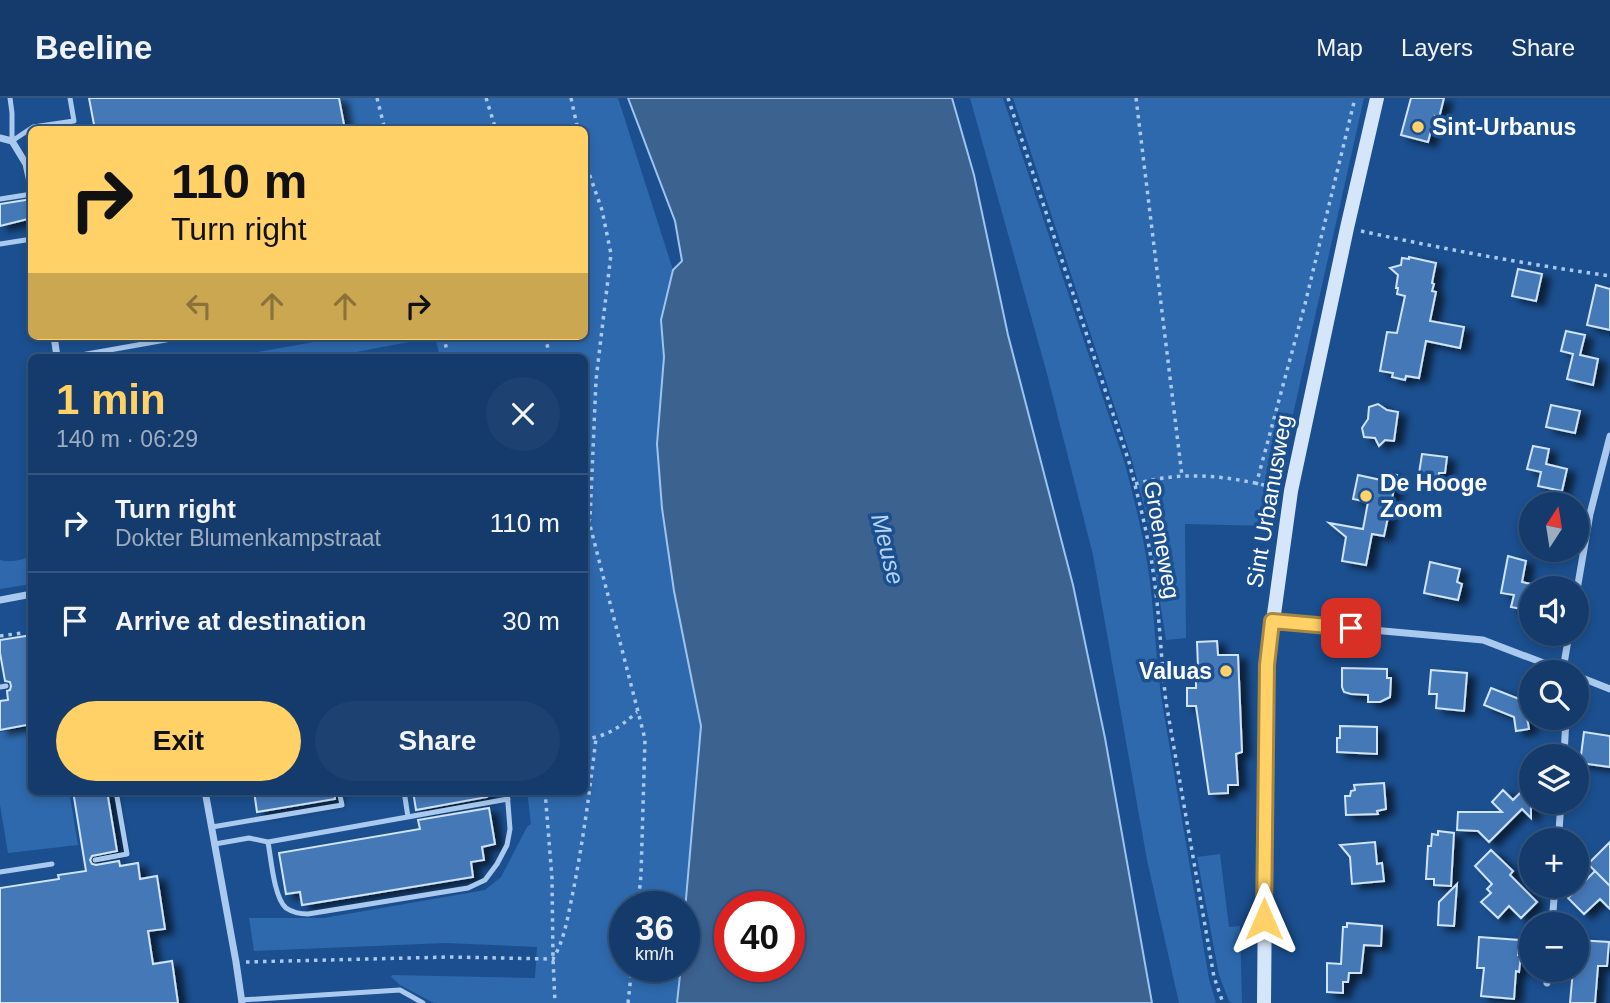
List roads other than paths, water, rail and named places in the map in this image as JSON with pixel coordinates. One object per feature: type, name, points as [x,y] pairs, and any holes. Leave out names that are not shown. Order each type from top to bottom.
[{"type":"street","name":"Sint Urbanusweg","points":[[1264,1003],[1267,665],[1272,621],[1291,491],[1377,98]]},
{"type":"street","points":[[0,138],[12,141],[26,164],[28,173]]},
{"type":"street","points":[[1579,576],[1590,514],[1610,436]]},
{"type":"street","points":[[0,600],[28,595]]},
{"type":"street","points":[[1272,621],[1483,640],[1536,660]]},
{"type":"street","points":[[1589,681],[1610,689]]},
{"type":"street","points":[[206,795],[242,1001]]},
{"type":"lane","points":[[10,98],[12,141]]},
{"type":"lane","points":[[40,126],[74,121],[71,98]]},
{"type":"lane","points":[[12,141],[28,130]]},
{"type":"lane","points":[[0,199],[28,193]]},
{"type":"lane","points":[[0,244],[28,240]]},
{"type":"lane","points":[[88,354],[166,340]]},
{"type":"lane","points":[[95,860],[127,854],[117,795]]},
{"type":"lane","points":[[212,827],[342,805],[341,795]]},
{"type":"lane","points":[[405,795],[408,817]]},
{"type":"lane","points":[[268,842],[279,898],[287,908],[299,914],[468,888],[485,880],[507,845],[510,829],[508,795]]},
{"type":"lane","points":[[215,844],[249,838],[268,842],[508,799]]},
{"type":"lane","points":[[0,872],[52,864]]},
{"type":"lane","points":[[242,1001],[287,1000],[400,990],[423,1003]]},
{"type":"water","name":"Meuse","points":[[628,98],[952,98],[974,175],[1008,335],[1073,585],[1105,738],[1152,1003],[677,1003],[679,982],[700,982],[700,891],[687,891],[701,726],[674,591],[662,508],[657,444],[664,357],[661,320],[673,270],[682,261],[675,221]]},
{"type":"place","name":"Sint-Urbanus","points":[[1418,127]]},
{"type":"place","name":"De Hooge Zoom","points":[[1366,496]]},
{"type":"place","name":"Valuas","points":[[1226,671]]}]
